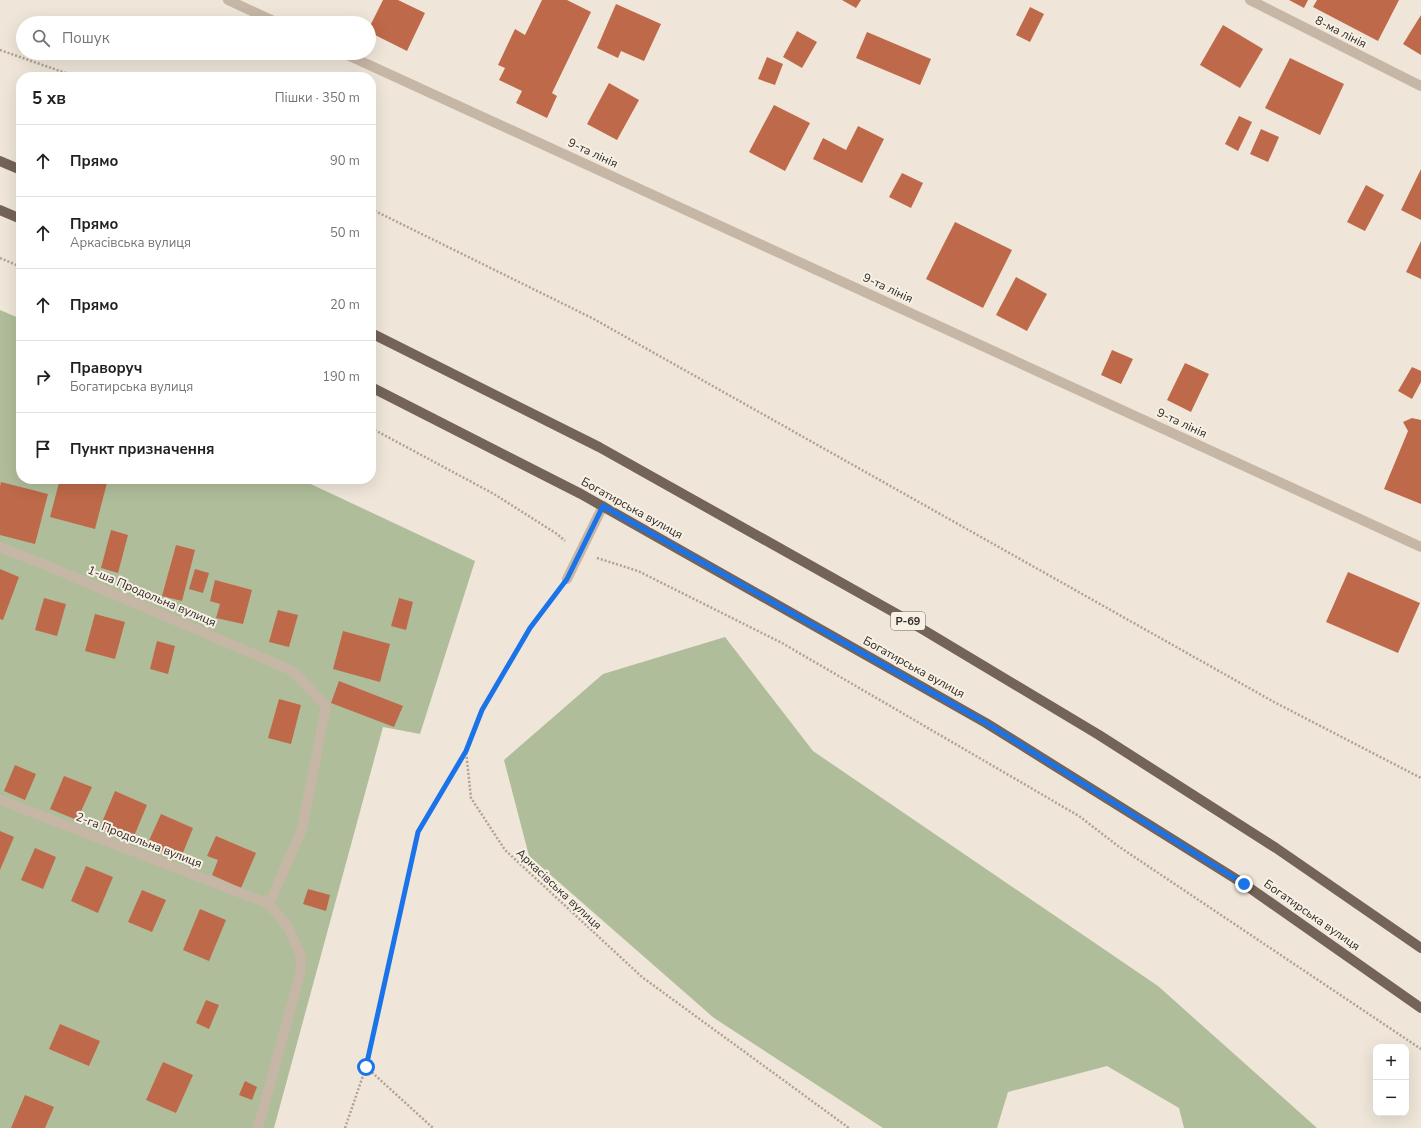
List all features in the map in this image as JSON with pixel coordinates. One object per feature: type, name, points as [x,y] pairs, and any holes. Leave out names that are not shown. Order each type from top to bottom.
[{"type":"main road","points":[[0,161],[16,168]]},
{"type":"main road","points":[[0,210],[16,217]]},
{"type":"main road","name":"Р-69","points":[[376,336],[599,447],[897,614],[1099,735],[1276,848],[1421,948]]},
{"type":"main road","name":"Богатирська вулиця","points":[[376,390],[603,506],[986,723],[1244,884],[1421,1008]]},
{"type":"street","points":[[228,0],[263,16]]},
{"type":"street","name":"8-ма лінія","points":[[1250,0],[1421,86]]},
{"type":"street","name":"9-та лінія","points":[[358,60],[1421,547]]},
{"type":"street","points":[[567,579],[603,506]]},
{"type":"street","name":"1-ша Продольна вулиця","points":[[0,547],[48,566],[293,671],[326,706],[302,829],[269,904]]},
{"type":"street","name":"2-га Продольна вулиця","points":[[0,800],[269,904]]},
{"type":"street","points":[[258,1128],[300,974],[301,956],[288,927],[269,904]]},
{"type":"path","points":[[0,50],[16,56]]},
{"type":"path","points":[[29,60],[63,72]]},
{"type":"path","points":[[376,211],[592,318],[1274,702],[1421,778]]},
{"type":"path","points":[[0,258],[16,265]]},
{"type":"path","points":[[376,431],[494,494],[557,534],[580,553],[638,571],[782,643],[1079,816],[1118,846],[1421,1049]]},
{"type":"path","name":"Аркасівська вулиця","points":[[567,579],[530,628],[482,710],[466,751],[471,798],[504,850],[642,976],[849,1128]]},
{"type":"path","points":[[345,1128],[366,1067],[418,832],[466,751]]},
{"type":"path","points":[[366,1067],[433,1128]]},
{"type":"green space","points":[[0,310],[16,317],[16,484],[311,484],[475,561],[420,734],[383,727],[274,1128],[0,1128]]},
{"type":"green space","points":[[725,637],[813,751],[1158,986],[1317,1128],[1184,1128],[1179,1108],[1107,1066],[1008,1092],[997,1128],[883,1128],[714,1018],[529,856],[504,760],[603,674]]},
{"type":"building","points":[[383,0],[398,0],[425,13],[407,51],[376,36],[375,16]]},
{"type":"building","points":[[542,0],[567,0],[591,12],[552,93],[557,96],[547,118],[516,103],[522,91],[499,80],[505,68],[498,65],[515,29],[525,35]]},
{"type":"building","points":[[842,0],[861,0],[856,8]]},
{"type":"building","points":[[1289,0],[1308,0],[1304,8]]},
{"type":"building","points":[[1317,0],[1399,0],[1378,41],[1313,7]]},
{"type":"building","points":[[616,4],[661,24],[644,61],[621,51],[618,58],[597,48]]},
{"type":"building","points":[[1030,7],[1044,14],[1030,42],[1016,35]]},
{"type":"building","points":[[1421,15],[1421,55],[1403,44]]},
{"type":"building","points":[[1223,25],[1263,49],[1240,88],[1200,65]]},
{"type":"building","points":[[797,31],[817,42],[802,68],[783,57]]},
{"type":"building","points":[[867,32],[931,59],[920,85],[856,58]]},
{"type":"building","points":[[767,57],[783,64],[775,85],[758,79]]},
{"type":"building","points":[[1290,58],[1344,84],[1320,135],[1265,108]]},
{"type":"building","points":[[609,83],[639,100],[617,140],[587,124]]},
{"type":"building","points":[[774,105],[810,123],[785,171],[749,152]]},
{"type":"building","points":[[1239,116],[1252,122],[1238,151],[1225,144]]},
{"type":"building","points":[[858,126],[884,139],[862,183],[813,159],[823,138],[846,150]]},
{"type":"building","points":[[1261,129],[1279,137],[1268,162],[1250,154]]},
{"type":"building","points":[[1421,169],[1421,220],[1401,210]]},
{"type":"building","points":[[902,173],[923,183],[911,208],[889,197]]},
{"type":"building","points":[[1366,185],[1384,195],[1365,231],[1347,222]]},
{"type":"building","points":[[955,222],[1012,250],[983,308],[926,279]]},
{"type":"building","points":[[1421,241],[1421,279],[1406,272]]},
{"type":"building","points":[[1016,277],[1047,294],[1027,331],[996,315]]},
{"type":"building","points":[[1112,350],[1133,359],[1121,384],[1101,375]]},
{"type":"building","points":[[1185,363],[1209,374],[1191,412],[1167,400]]},
{"type":"building","points":[[1412,367],[1421,371],[1421,382],[1412,399],[1398,391]]},
{"type":"building","points":[[1412,418],[1421,420],[1421,504],[1384,489],[1408,431],[1403,422]]},
{"type":"building","points":[[1,482],[48,494],[35,544],[0,535]]},
{"type":"building","points":[[59,484],[107,484],[95,529],[50,517]]},
{"type":"building","points":[[111,530],[128,535],[118,573],[101,568]]},
{"type":"building","points":[[176,545],[195,550],[182,601],[162,596]]},
{"type":"building","points":[[0,569],[19,577],[3,620],[0,619]]},
{"type":"building","points":[[195,569],[209,573],[203,593],[189,589]]},
{"type":"building","points":[[1348,572],[1420,603],[1398,653],[1326,622]]},
{"type":"building","points":[[215,580],[252,590],[243,624],[216,618],[220,604],[210,601]]},
{"type":"building","points":[[44,598],[66,604],[57,636],[35,630]]},
{"type":"building","points":[[399,598],[413,602],[406,630],[391,626]]},
{"type":"building","points":[[278,610],[298,615],[289,647],[269,642]]},
{"type":"building","points":[[95,614],[125,622],[115,659],[85,651]]},
{"type":"building","points":[[343,631],[390,644],[380,682],[333,669]]},
{"type":"building","points":[[157,641],[175,646],[168,674],[150,669]]},
{"type":"building","points":[[339,681],[403,706],[394,727],[331,703]]},
{"type":"building","points":[[279,699],[301,705],[291,744],[268,738]]},
{"type":"building","points":[[15,765],[36,774],[25,800],[4,791]]},
{"type":"building","points":[[64,776],[92,787],[77,820],[50,809]]},
{"type":"building","points":[[115,791],[147,805],[132,841],[100,827]]},
{"type":"building","points":[[161,814],[193,828],[180,860],[147,845]]},
{"type":"building","points":[[0,831],[14,837],[0,870]]},
{"type":"building","points":[[216,836],[256,853],[241,888],[212,875],[218,860],[207,856]]},
{"type":"building","points":[[35,848],[56,857],[43,889],[21,880]]},
{"type":"building","points":[[86,866],[113,877],[98,913],[71,901]]},
{"type":"building","points":[[308,889],[330,895],[326,911],[303,904]]},
{"type":"building","points":[[142,890],[166,900],[152,932],[128,922]]},
{"type":"building","points":[[200,909],[226,920],[209,961],[183,950]]},
{"type":"building","points":[[206,1000],[219,1005],[209,1029],[196,1023]]},
{"type":"building","points":[[60,1024],[100,1041],[89,1066],[49,1049]]},
{"type":"building","points":[[163,1062],[193,1075],[176,1113],[146,1100]]},
{"type":"building","points":[[245,1081],[257,1087],[252,1100],[239,1095]]},
{"type":"building","points":[[25,1095],[54,1107],[45,1128],[11,1128]]},
{"type":"route","points":[[366,1067],[418,832],[466,751],[482,710],[530,628],[567,579],[603,506],[986,723],[1244,884]]}]
